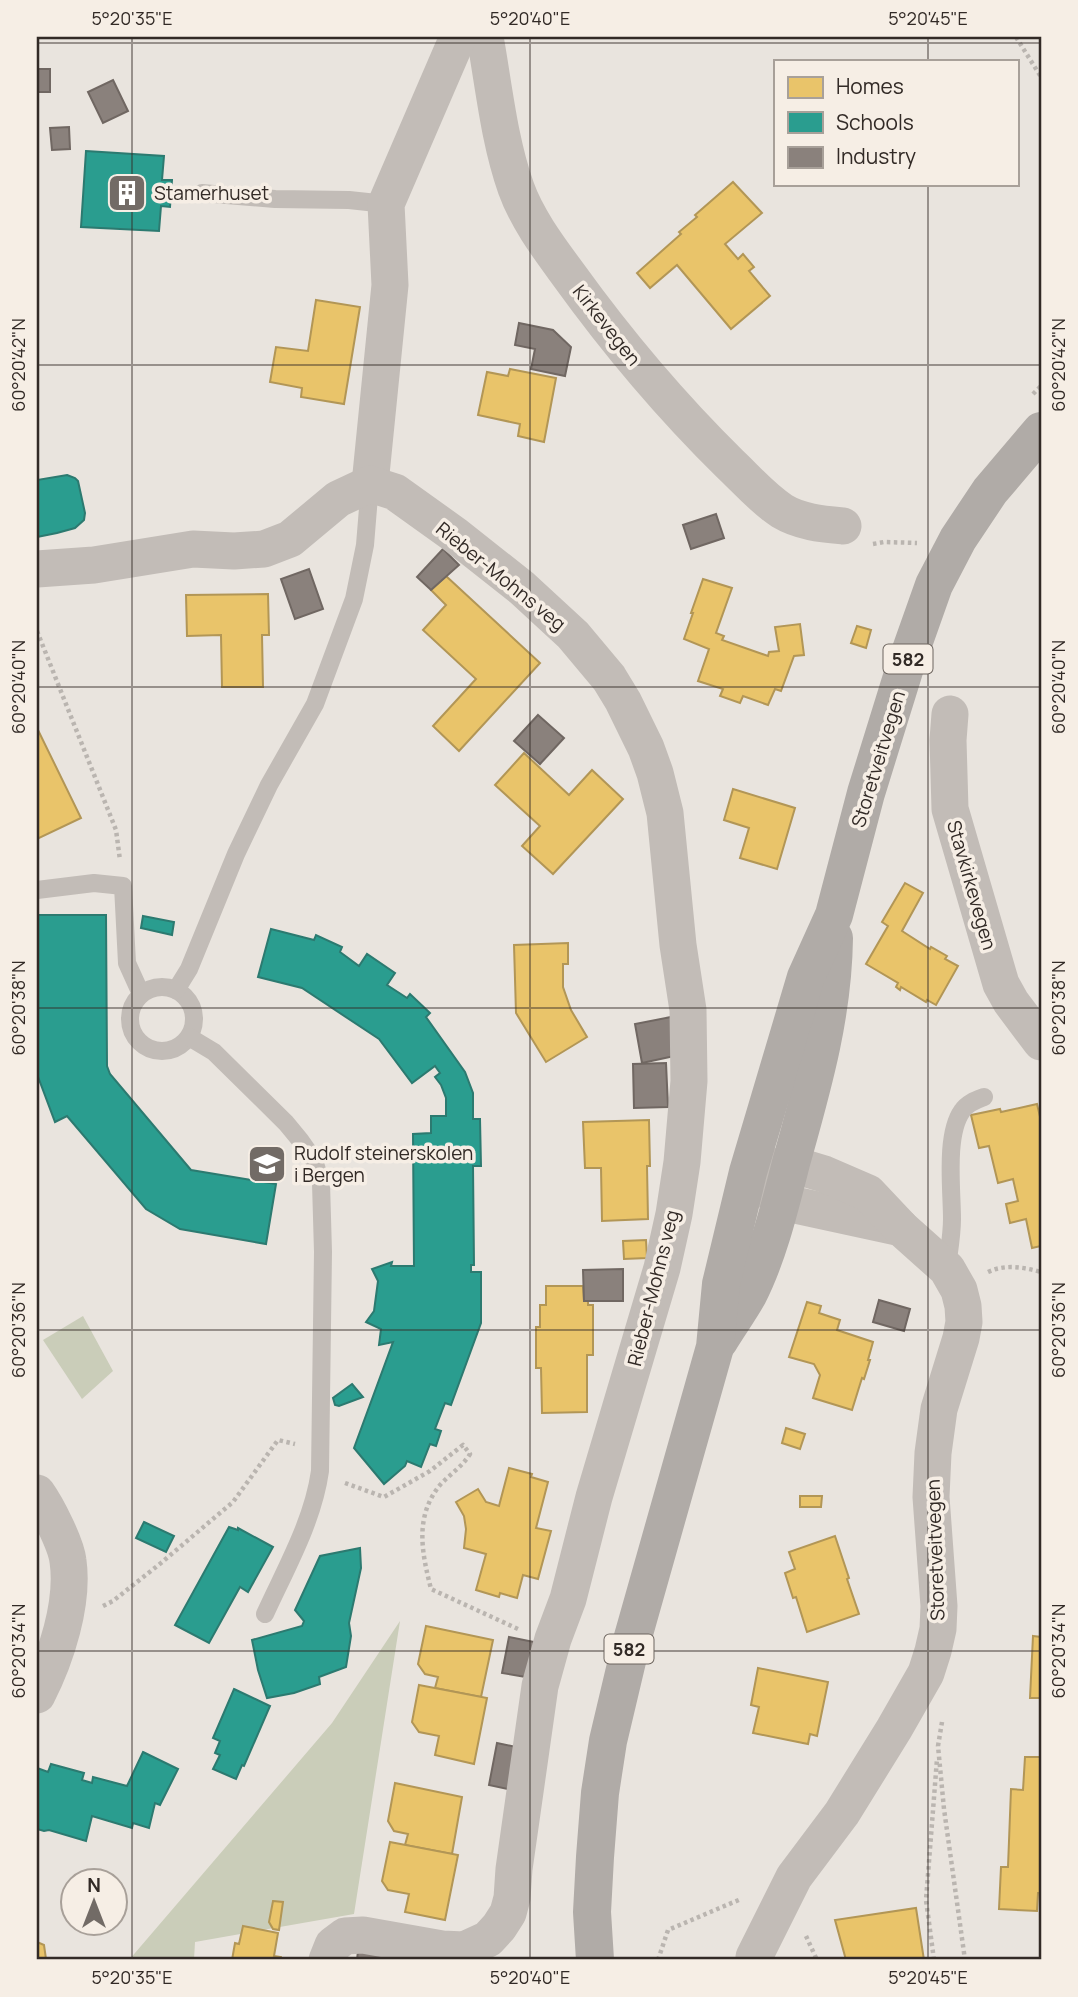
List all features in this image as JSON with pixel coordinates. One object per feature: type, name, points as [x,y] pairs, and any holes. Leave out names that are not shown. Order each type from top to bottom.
[{"type":"main road","name":"Storetveitvegen","points":[[594,1960],[592,1912],[595,1857],[600,1793],[608,1741],[631,1644],[715,1347],[721,1284],[748,1172],[806,977],[834,915],[866,793],[934,585],[958,539],[990,491],[1041,431]]},
{"type":"main road","name":"Storetveitvegen","points":[[715,1347],[748,1295],[761,1265],[781,1202],[820,1060],[833,962],[834,915]]},
{"type":"street","points":[[37,569],[94,565],[193,549],[264,549],[290,539],[338,499],[369,484],[390,285],[386,204],[457,37]]},
{"type":"street","name":"Kirkevegen","points":[[485,37],[506,156],[516,188],[540,232],[593,309],[660,390],[710,444],[764,496],[783,512],[810,523],[843,526]]},
{"type":"street","name":"Rieber-Mohns veg","points":[[327,1960],[333,1945],[345,1936],[363,1936],[456,1951],[474,1947],[488,1939],[504,1922],[512,1901],[540,1686],[552,1639],[568,1599],[594,1497],[662,1268],[674,1214],[688,1110],[689,1031],[665,813],[655,773],[635,723],[616,687],[573,635],[522,588],[395,492],[369,484]]},
{"type":"street","name":"Stavkirkevegen","points":[[950,713],[950,809],[1001,984],[1041,1042]]},
{"type":"street","points":[[748,1172],[791,1164],[824,1174],[867,1193],[952,1278]]},
{"type":"street","points":[[748,1172],[781,1202],[901,1227]]},
{"type":"street","name":"Storetveitvegen","points":[[754,1957],[794,1877],[842,1813],[926,1673],[933,1651],[938,1629],[939,1605],[931,1497],[933,1453],[939,1409],[964,1322],[963,1306],[952,1278]]},
{"type":"street","points":[[37,1493],[45,1504],[68,1558],[69,1583],[61,1634],[37,1695]]},
{"type":"lane","points":[[202,193],[386,204]]},
{"type":"lane","points":[[176,990],[189,969],[211,911],[269,785],[315,704],[354,600],[365,545],[369,484]]},
{"type":"lane","points":[[37,891],[94,883],[123,886],[127,963],[141,994]]},
{"type":"lane","points":[[158,987],[176,990],[191,1005],[194,1027],[182,1045],[161,1052],[150,1050],[140,1044],[133,1035],[130,1013],[134,1003],[141,994],[158,987]]},
{"type":"lane","points":[[189,1037],[214,1052],[286,1123],[314,1160],[321,1183],[323,1252],[320,1471],[317,1493],[305,1525],[265,1614]]},
{"type":"lane","name":"Storetveitvegen","points":[[952,1278],[951,1157],[954,1131],[961,1111],[984,1097]]},
{"type":"path","points":[[1016,37],[1041,77]]},
{"type":"path","points":[[37,631],[116,830],[123,886]]},
{"type":"path","points":[[952,1278],[1007,1267],[1022,1267],[1041,1272]]},
{"type":"path","points":[[65,1607],[104,1605],[122,1594],[233,1502],[278,1440],[320,1449]]},
{"type":"path","points":[[320,1471],[384,1497],[430,1471],[463,1445],[470,1454],[462,1466],[440,1485],[425,1516],[421,1536],[431,1589],[524,1631],[552,1639]]},
{"type":"path","points":[[934,1960],[926,1900],[938,1746],[944,1712]]},
{"type":"path","points":[[938,1746],[965,1960]]},
{"type":"path","points":[[658,1960],[668,1930],[743,1898]]},
{"type":"green space","points":[[83,1316],[113,1371],[82,1399],[43,1340]]},
{"type":"green space","points":[[400,1621],[354,1914],[195,1942],[194,1960],[129,1960],[332,1723]]},
{"type":"building: Homes","points":[[733,182],[762,213],[725,244],[738,259],[743,254],[754,267],[749,271],[770,296],[731,329],[677,265],[650,288],[637,273],[681,234],[679,232],[697,217],[695,215]]},
{"type":"building: Homes","points":[[316,300],[360,307],[344,404],[301,397],[302,388],[270,382],[276,347],[308,351]]},
{"type":"building: Homes","points":[[510,369],[556,378],[544,442],[518,436],[520,424],[478,415],[487,372],[508,376]]},
{"type":"building: Homes","points":[[446,576],[540,663],[459,751],[433,726],[476,679],[423,630],[446,605],[431,590]]},
{"type":"building: Homes","points":[[703,579],[732,588],[716,633],[724,636],[722,640],[768,656],[769,652],[779,651],[775,627],[800,624],[804,655],[794,656],[781,691],[775,689],[768,705],[743,696],[740,703],[720,696],[723,689],[698,681],[709,649],[684,639]]},
{"type":"building: Homes","points":[[268,594],[269,635],[262,635],[263,687],[222,687],[221,635],[187,636],[186,595]]},
{"type":"building: Homes","points":[[857,626],[871,630],[866,648],[851,643]]},
{"type":"building: Homes","points":[[37,728],[81,818],[37,839]]},
{"type":"building: Homes","points":[[524,753],[569,795],[592,770],[623,799],[553,874],[522,846],[540,826],[495,785]]},
{"type":"building: Homes","points":[[733,789],[795,808],[777,869],[740,858],[749,828],[724,820]]},
{"type":"building: Homes","points":[[905,883],[923,893],[902,931],[930,949],[931,947],[947,956],[945,959],[958,966],[936,1005],[901,987],[900,990],[896,987],[898,983],[866,964],[888,926],[882,922]]},
{"type":"building: Homes","points":[[568,943],[568,964],[563,964],[563,987],[571,1010],[587,1037],[546,1062],[516,1013],[514,945]]},
{"type":"building: Homes","points":[[1037,1104],[1041,1121],[1041,1246],[1032,1248],[1026,1219],[1010,1223],[1006,1204],[1018,1201],[1013,1179],[998,1183],[989,1146],[979,1148],[971,1115]]},
{"type":"building: Homes","points":[[649,1120],[648,1219],[602,1221],[601,1168],[585,1168],[583,1122]]},
{"type":"building: Homes","points":[[646,1240],[647,1258],[624,1259],[623,1241]]},
{"type":"building: Homes","points":[[546,1286],[583,1286],[584,1301],[593,1305],[593,1355],[587,1355],[587,1412],[542,1413],[541,1368],[536,1368],[536,1327],[540,1327],[540,1305],[546,1305]]},
{"type":"building: Homes","points":[[807,1302],[821,1306],[819,1313],[840,1320],[837,1330],[873,1342],[870,1360],[852,1410],[813,1398],[820,1375],[814,1364],[789,1357]]},
{"type":"building: Homes","points":[[786,1428],[805,1434],[800,1449],[782,1443]]},
{"type":"building: Homes","points":[[509,1468],[532,1474],[531,1477],[548,1482],[536,1528],[551,1531],[538,1579],[523,1575],[517,1598],[500,1593],[499,1597],[476,1590],[486,1554],[464,1548],[464,1516],[456,1502],[478,1489],[486,1502],[499,1506]]},
{"type":"building: Homes","points":[[800,1496],[822,1496],[821,1507],[800,1507]]},
{"type":"building: Homes","points":[[835,1536],[859,1614],[807,1632],[785,1573],[795,1569],[789,1552]]},
{"type":"building: Homes","points":[[426,1626],[493,1640],[481,1697],[435,1688],[438,1677],[425,1674],[418,1664]]},
{"type":"building: Homes","points":[[1033,1636],[1041,1637],[1041,1698],[1030,1698]]},
{"type":"building: Homes","points":[[758,1668],[828,1682],[817,1736],[810,1734],[808,1744],[753,1733],[759,1707],[751,1705]]},
{"type":"building: Homes","points":[[419,1685],[487,1698],[474,1764],[435,1755],[439,1736],[419,1732],[412,1722]]},
{"type":"building: Homes","points":[[1025,1757],[1041,1757],[1041,1893],[1038,1893],[1037,1911],[999,1909],[1001,1867],[1008,1867],[1011,1789],[1023,1790]]},
{"type":"building: Homes","points":[[395,1783],[462,1797],[452,1854],[405,1845],[408,1834],[394,1831],[388,1821]]},
{"type":"building: Homes","points":[[390,1842],[458,1855],[445,1920],[405,1912],[409,1894],[388,1890],[382,1881]]},
{"type":"building: Homes","points":[[273,1901],[283,1902],[279,1930],[273,1929],[269,1922]]},
{"type":"building: Homes","points":[[916,1908],[924,1960],[846,1960],[835,1920]]},
{"type":"building: Homes","points":[[243,1926],[278,1933],[274,1956],[281,1957],[281,1960],[232,1960],[235,1943],[239,1944]]},
{"type":"building: Homes","points":[[37,1942],[44,1945],[44,1960],[37,1960]]},
{"type":"building: Schools","name":"Stamerhuset","points":[[86,151],[164,156],[162,180],[172,180],[170,207],[161,206],[159,231],[81,227]]},
{"type":"building: Schools","points":[[67,475],[78,481],[84,520],[75,528],[37,537],[37,480]]},
{"type":"building: Schools","points":[[37,915],[106,915],[107,1066],[110,1074],[191,1170],[276,1184],[266,1244],[180,1229],[146,1209],[67,1116],[55,1122],[37,1074]]},
{"type":"building: Schools","points":[[143,916],[174,922],[172,935],[141,928]]},
{"type":"building: Schools","points":[[271,929],[314,940],[316,935],[342,947],[340,952],[359,966],[367,954],[395,973],[387,985],[407,998],[410,994],[430,1013],[426,1017],[465,1072],[473,1093],[473,1119],[480,1119],[481,1166],[473,1166],[474,1265],[471,1265],[471,1272],[481,1272],[481,1323],[451,1405],[445,1403],[435,1429],[441,1431],[436,1446],[430,1444],[421,1467],[407,1461],[405,1466],[384,1484],[354,1448],[393,1342],[379,1345],[381,1329],[366,1322],[374,1311],[378,1281],[372,1269],[392,1262],[391,1266],[414,1266],[413,1134],[431,1133],[431,1116],[446,1116],[446,1098],[435,1077],[440,1073],[435,1066],[412,1083],[379,1039],[302,988],[258,977]]},
{"type":"building: Schools","points":[[352,1384],[363,1397],[335,1405],[333,1398]]},
{"type":"building: Schools","points":[[144,1522],[174,1536],[166,1552],[136,1538]]},
{"type":"building: Schools","points":[[229,1527],[238,1528],[273,1547],[248,1592],[240,1587],[209,1643],[175,1625]]},
{"type":"building: Schools","points":[[360,1548],[361,1568],[349,1623],[351,1636],[346,1667],[319,1677],[320,1684],[267,1698],[252,1640],[302,1626],[304,1621],[295,1610],[320,1556]]},
{"type":"building: Schools","points":[[234,1689],[270,1706],[236,1779],[213,1769],[220,1755],[215,1753],[220,1741],[213,1738]]},
{"type":"building: Schools","points":[[143,1752],[178,1769],[160,1805],[155,1803],[149,1828],[133,1823],[132,1828],[92,1816],[86,1841],[37,1829],[37,1768],[48,1772],[51,1764],[84,1773],[82,1780],[92,1783],[93,1777],[127,1786]]},
{"type":"building: Industry","points":[[37,69],[50,69],[50,92],[37,92]]},
{"type":"building: Industry","points":[[113,80],[128,111],[103,123],[88,92]]},
{"type":"building: Industry","points":[[69,127],[70,149],[52,150],[50,128]]},
{"type":"building: Industry","points":[[519,323],[553,330],[571,347],[565,376],[531,369],[535,349],[515,345]]},
{"type":"building: Industry","points":[[716,514],[724,538],[691,549],[683,525]]},
{"type":"building: Industry","points":[[443,549],[459,565],[431,590],[417,577]]},
{"type":"building: Industry","points":[[309,569],[323,609],[295,619],[281,579]]},
{"type":"building: Industry","points":[[538,715],[564,738],[540,764],[514,741]]},
{"type":"building: Industry","points":[[671,1017],[679,1055],[642,1063],[635,1024]]},
{"type":"building: Industry","points":[[666,1063],[668,1107],[634,1108],[633,1064]]},
{"type":"building: Industry","points":[[623,1269],[623,1301],[584,1301],[583,1270]]},
{"type":"building: Industry","points":[[879,1300],[910,1309],[904,1331],[873,1322]]},
{"type":"building: Industry","points":[[509,1637],[539,1643],[532,1678],[502,1673]]},
{"type":"building: Industry","points":[[497,1743],[521,1748],[512,1790],[489,1785]]},
{"type":"building: Industry","points":[[358,1951],[400,1957],[399,1960],[357,1960]]},
{"type":"place","name":"Stamerhuset","points":[[127,193]]},
{"type":"place","name":"Rudolf steinerskolen i Bergen","points":[[267,1164]]}]
